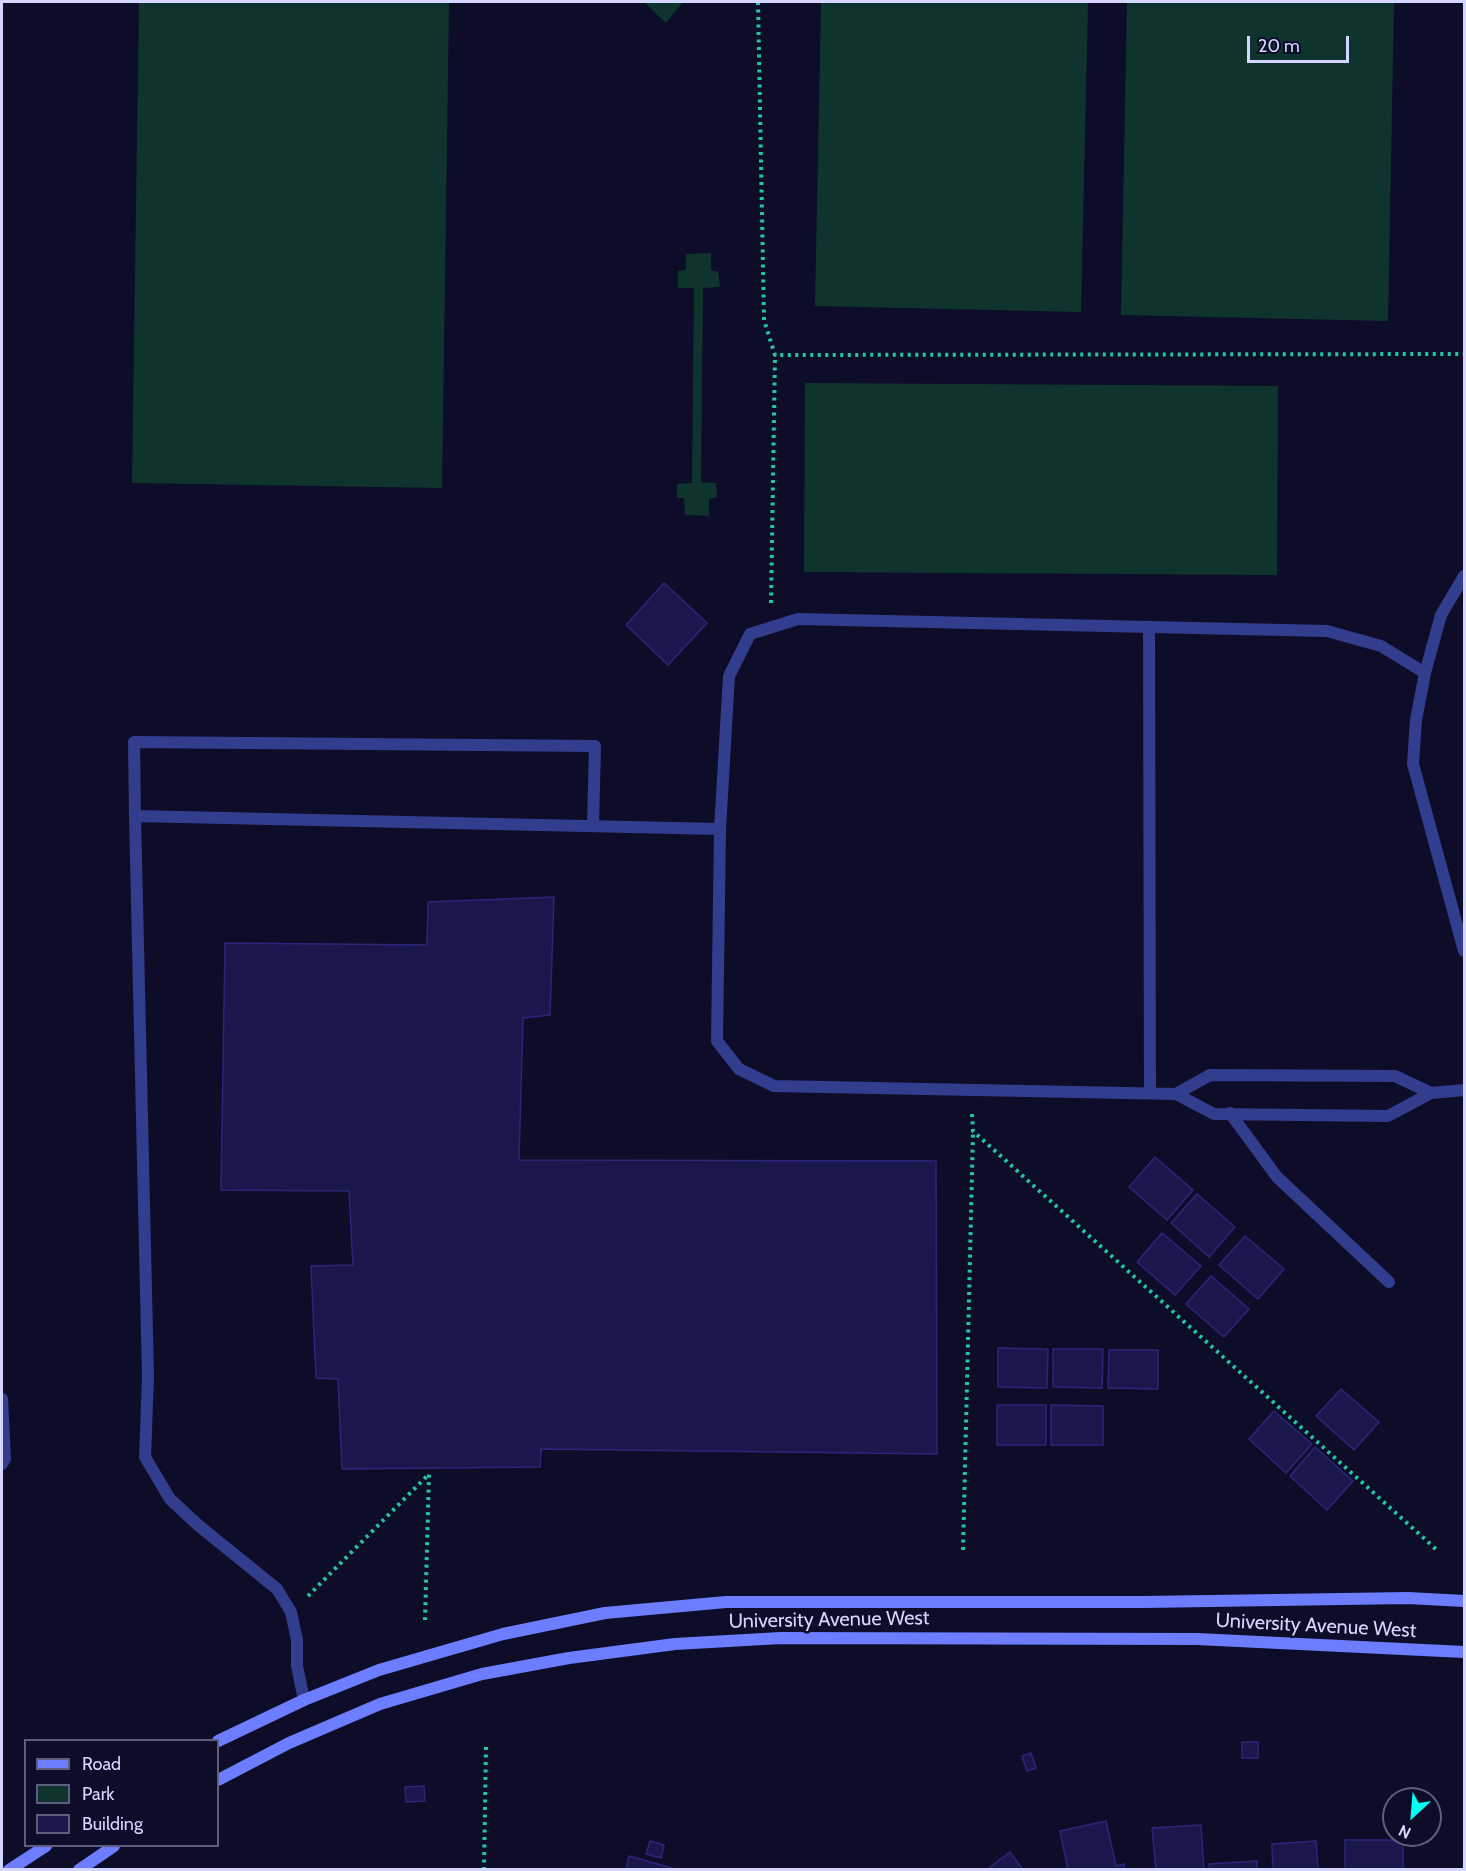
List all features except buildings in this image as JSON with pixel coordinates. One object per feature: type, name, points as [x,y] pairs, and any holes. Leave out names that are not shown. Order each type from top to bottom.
[{"type":"main road","name":"University Avenue West","points":[[219,1741],[304,1700],[379,1670],[503,1634],[605,1613],[726,1602],[1144,1602],[1408,1598],[1464,1601]]},
{"type":"main road","name":"University Avenue West","points":[[219,1779],[289,1743],[380,1704],[482,1674],[569,1658],[675,1644],[781,1638],[1197,1639],[1464,1652]]},
{"type":"main road","points":[[9,1869],[43,1847]]},
{"type":"main road","points":[[79,1869],[111,1847]]},
{"type":"street","points":[[1464,576],[1441,615],[1425,673],[1416,720],[1413,764],[1464,951]]},
{"type":"street","points":[[1425,673],[1381,646],[1327,631],[798,619],[750,633],[729,676],[720,829],[717,1041],[739,1069],[774,1086],[1176,1094],[1214,1114],[1388,1116],[1431,1093],[1464,1090]]},
{"type":"street","points":[[1149,627],[1150,1093]]},
{"type":"street","points":[[304,1700],[297,1666],[297,1640],[291,1612],[277,1589],[198,1525],[170,1499],[145,1457],[148,1366],[134,742],[595,746],[593,826]]},
{"type":"street","points":[[135,816],[720,829]]},
{"type":"street","points":[[1176,1094],[1210,1075],[1395,1076],[1431,1093]]},
{"type":"street","points":[[1230,1113],[1277,1177],[1389,1282]]},
{"type":"street","points":[[2,1399],[5,1459],[2,1464]]},
{"type":"path","points":[[758,2],[764,320],[775,355],[771,627]]},
{"type":"path","points":[[775,355],[1464,354]]},
{"type":"path","points":[[963,1550],[973,1131],[970,1089]]},
{"type":"path","points":[[973,1131],[1438,1551]]},
{"type":"path","points":[[291,1612],[429,1474],[424,1620]]},
{"type":"path","points":[[484,1869],[486,1746]]},
{"type":"green space","points":[[139,2],[449,2],[442,488],[132,483]]},
{"type":"green space","points":[[644,2],[683,2],[666,23]]},
{"type":"green space","points":[[821,2],[1088,2],[1081,312],[815,306]]},
{"type":"green space","points":[[1127,2],[1394,2],[1388,321],[1121,315]]},
{"type":"green space","points":[[711,253],[711,270],[718,272],[720,287],[703,288],[701,482],[716,483],[717,497],[709,499],[709,516],[685,515],[684,498],[677,498],[677,484],[692,483],[694,288],[678,288],[678,271],[686,270],[686,254]]},
{"type":"green space","points":[[805,383],[1278,386],[1277,575],[804,572]]}]
